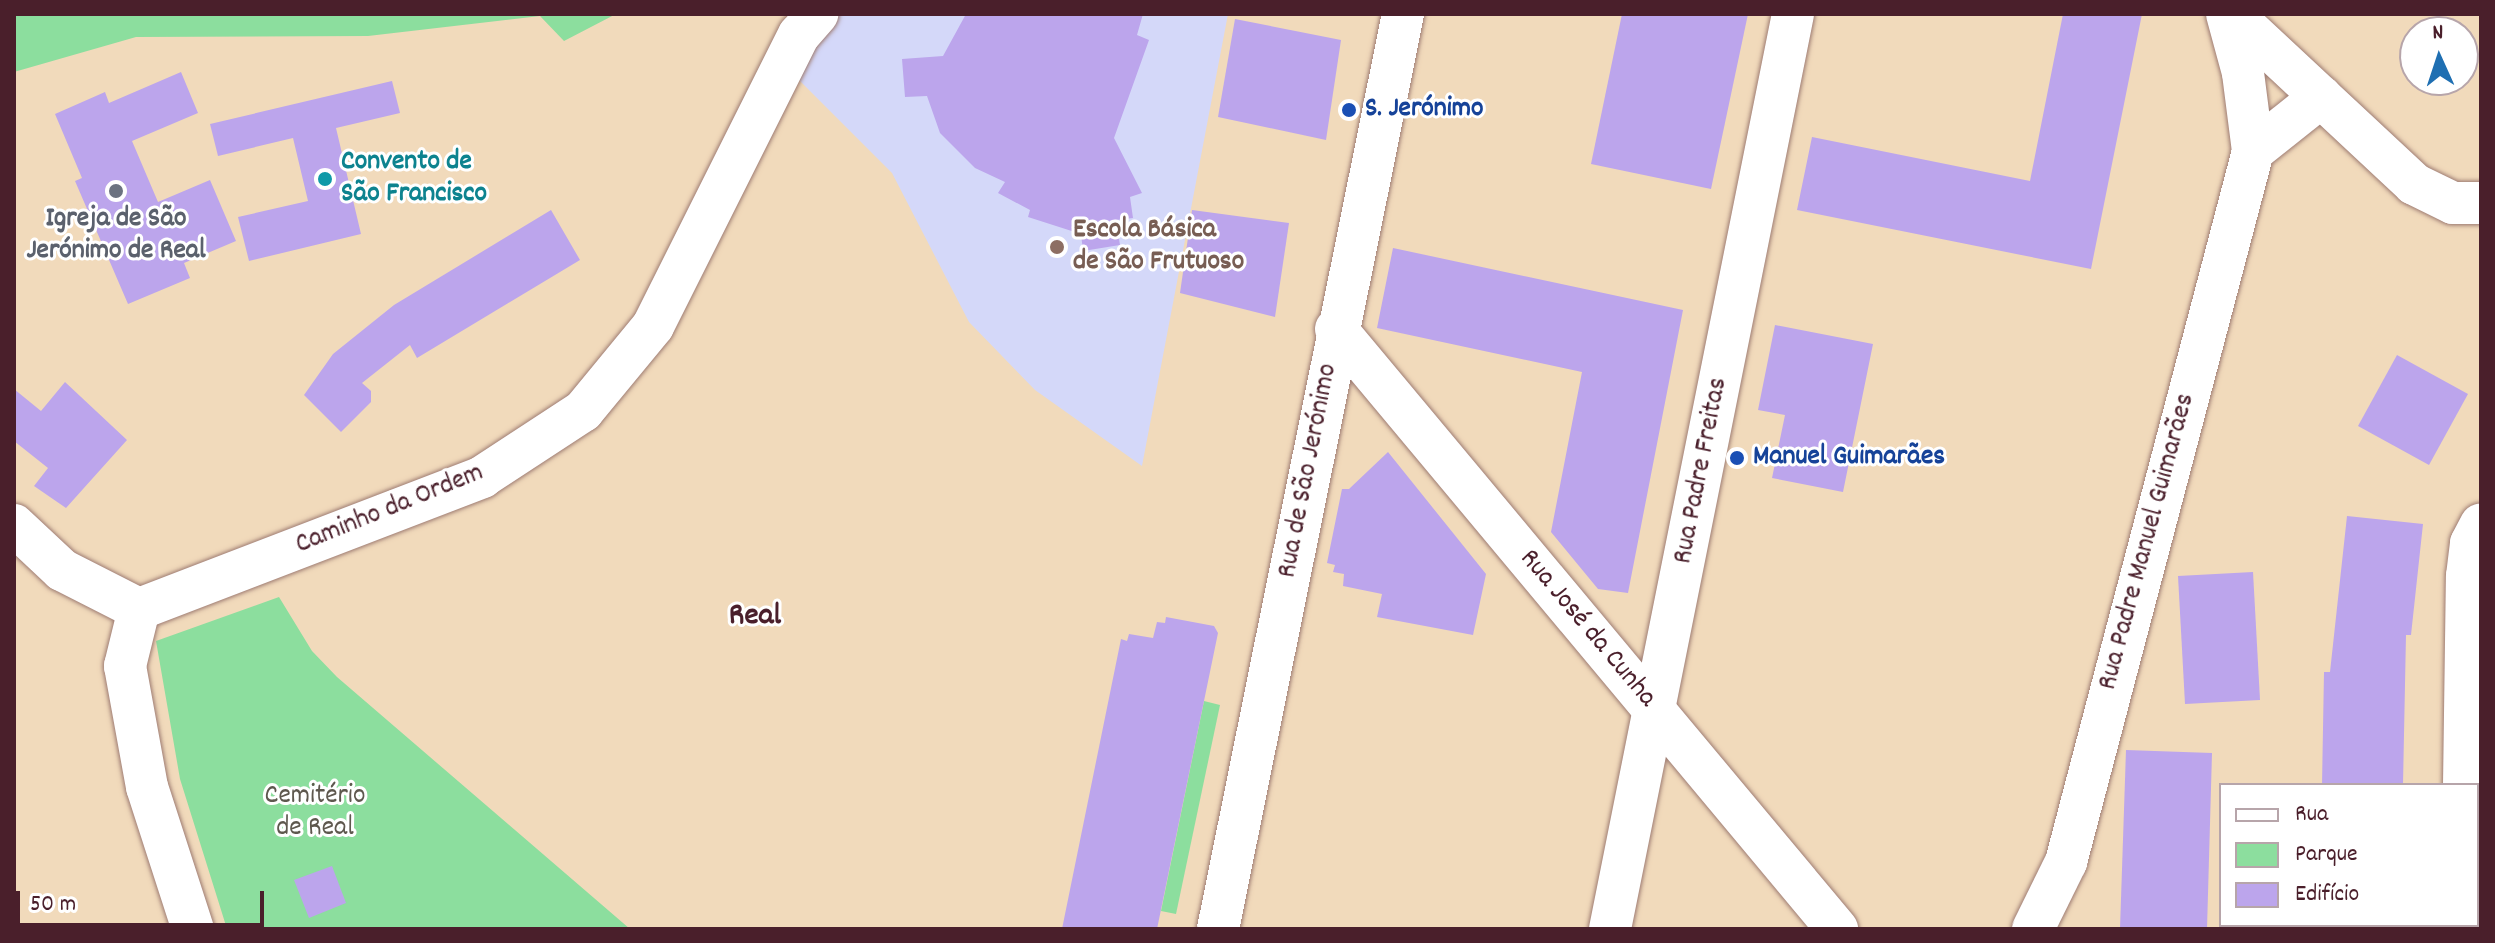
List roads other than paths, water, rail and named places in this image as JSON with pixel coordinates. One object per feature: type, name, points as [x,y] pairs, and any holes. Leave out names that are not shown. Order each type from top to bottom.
[{"type":"street","name":"Rua de São Jerónimo","points":[[1218,929],[1336,329],[1403,14]]},
{"type":"street","name":"Rua Padre Freitas","points":[[1610,929],[1793,14]]},
{"type":"street","points":[[2229,14],[2414,184],[2453,203],[2481,203]]},
{"type":"street","name":"Rua Padre Manuel Guimarães","points":[[2033,929],[2066,862],[2253,151],[2243,73],[2229,14]]},
{"type":"street","name":"Caminho da Ordem","points":[[139,609],[482,477],[583,411],[653,326],[808,24]]},
{"type":"street","points":[[2253,151],[2321,97]]},
{"type":"street","name":"Rua José da Cunha","points":[[1336,329],[1837,929]]},
{"type":"street","points":[[2464,783],[2473,620],[2471,543],[2481,524]]},
{"type":"street","points":[[14,525],[62,570],[139,609],[125,666],[147,787],[193,929]]},
{"type":"place","name":"S. Jerónimo","points":[[1349,110]]},
{"type":"place","name":"Convento de São Francisco","points":[[325,179]]},
{"type":"place","name":"Igreja de São Jerónimo de Real","points":[[116,191]]},
{"type":"place","name":"Escola Básica de São Frutuoso","points":[[1057,247]]},
{"type":"place","name":"Manuel Guimarães","points":[[1737,458]]},
{"type":"district","name":"Real","points":[[755,617]]},
{"type":"park label","name":"Cemitério de Real","points":[[315,813]]}]
